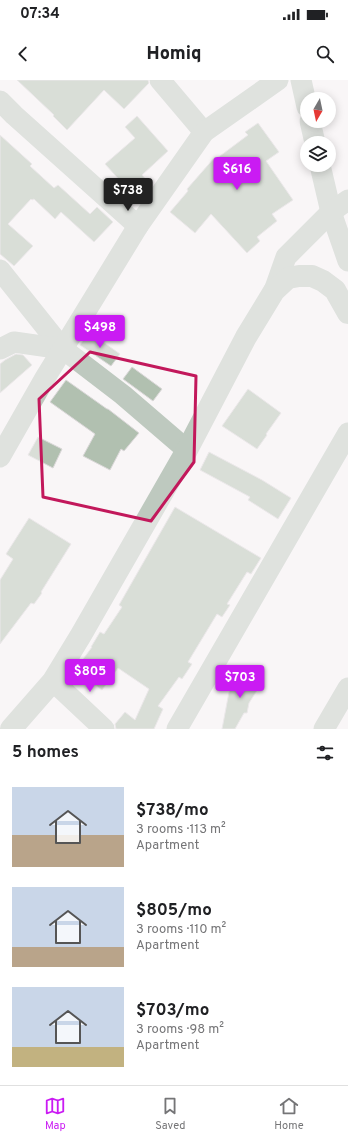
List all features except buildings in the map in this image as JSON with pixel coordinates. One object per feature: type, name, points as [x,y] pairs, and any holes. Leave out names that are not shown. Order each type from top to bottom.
[{"type":"street","points":[[160,80],[204,132]]},
{"type":"street","points":[[0,457],[62,349],[138,226],[204,132],[278,80]]},
{"type":"street","points":[[301,80],[304,92]]},
{"type":"street","points":[[0,101],[14,116],[138,226]]},
{"type":"street","points":[[322,172],[331,212],[348,261]]},
{"type":"street","points":[[12,729],[52,681],[81,634],[187,450],[246,337],[274,291],[286,257],[331,212],[348,200]]},
{"type":"street","points":[[0,270],[62,349],[123,395],[187,450]]},
{"type":"street","points":[[274,291],[288,278],[312,276],[323,281],[335,290],[348,313]]},
{"type":"street","points":[[0,349],[14,342],[62,349]]},
{"type":"street","points":[[177,729],[348,433]]},
{"type":"street","points":[[52,681],[104,729]]},
{"type":"street","points":[[324,729],[348,688]]},
{"type":"highlighted area","points":[[90,352],[196,376],[194,462],[151,521],[43,497],[39,399]]}]
